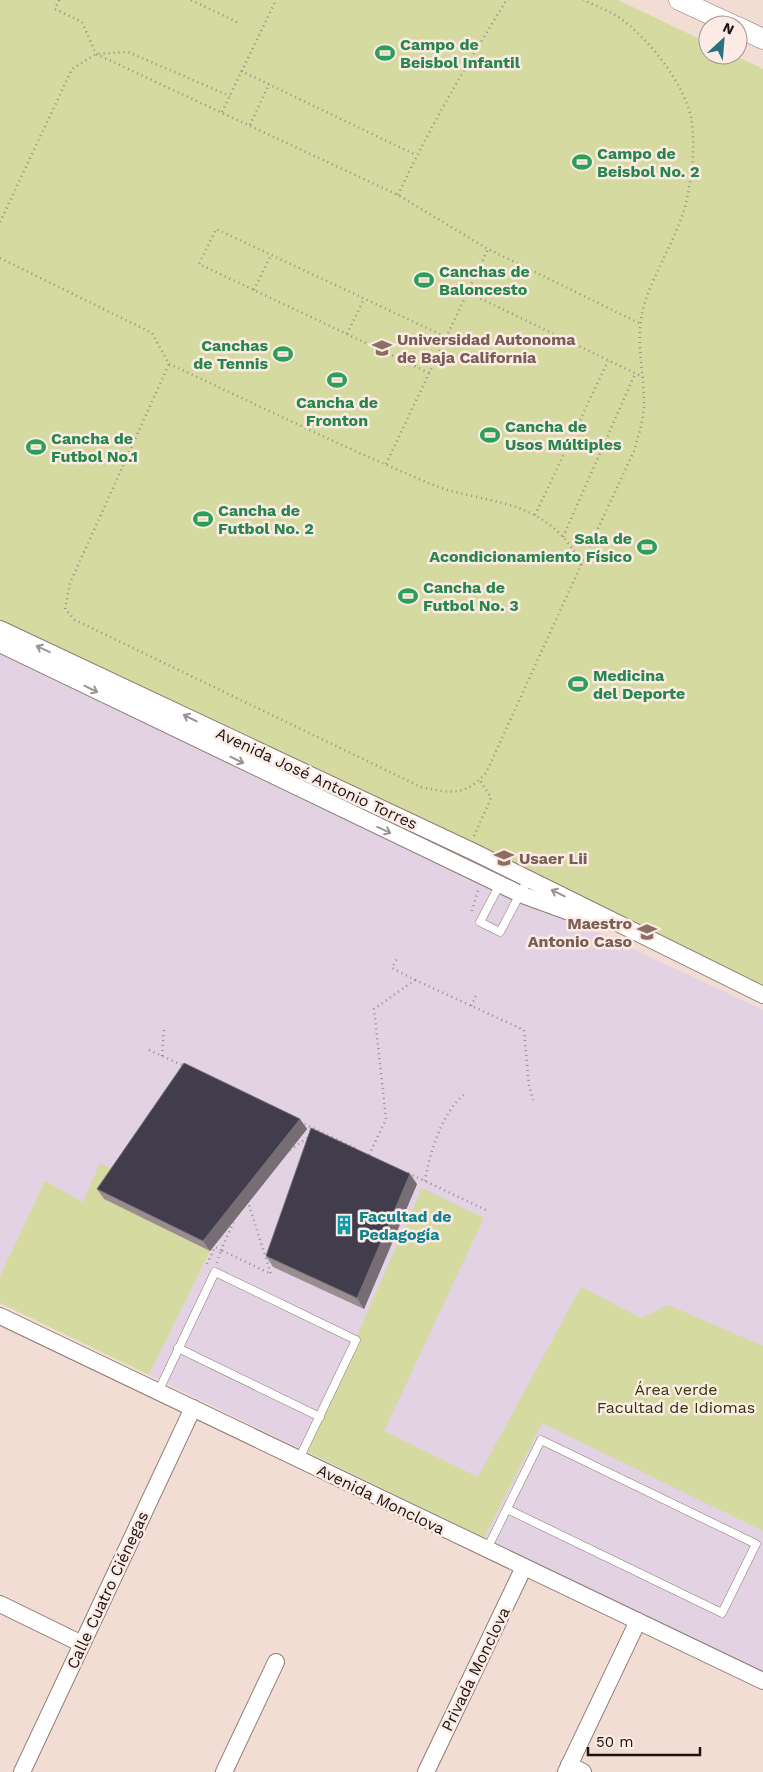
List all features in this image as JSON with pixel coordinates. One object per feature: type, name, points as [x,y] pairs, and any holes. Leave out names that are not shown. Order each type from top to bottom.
[{"type":"street","points":[[679,0],[711,15]]},
{"type":"street","points":[[748,32],[763,39]]},
{"type":"street","name":"Avenida José Antonio Torres","points":[[0,628],[508,869],[763,995]]},
{"type":"street","name":"Avenida José Antonio Torres","points":[[0,644],[311,796],[520,894],[606,926],[633,930]]},
{"type":"street","points":[[154,720],[160,704]]},
{"type":"street","points":[[311,796],[317,778]]},
{"type":"street","name":"Avenida Monclova","points":[[0,1316],[763,1681]]},
{"type":"street","name":"Calle Cuatro Ciénegas","points":[[22,1772],[193,1408]]},
{"type":"street","name":"Privada Monclova","points":[[426,1772],[524,1567]]},
{"type":"street","points":[[0,1604],[82,1644]]},
{"type":"street","points":[[573,1770],[638,1621]]},
{"type":"street","points":[[224,1772],[276,1662]]},
{"type":"lane","points":[[508,869],[480,922],[500,932],[528,879]]},
{"type":"lane","points":[[158,1392],[215,1272],[356,1340],[299,1459]]},
{"type":"lane","points":[[178,1348],[320,1417]]},
{"type":"lane","points":[[487,1549],[507,1508],[541,1440],[756,1544],[722,1613],[507,1508]]},
{"type":"path","points":[[59,0],[55,9],[82,22],[96,54],[398,195],[488,249],[641,324]]},
{"type":"path","points":[[191,0],[239,23]]},
{"type":"path","points":[[222,112],[276,0]]},
{"type":"path","points":[[398,195],[416,155],[507,0]]},
{"type":"path","points":[[169,364],[70,583],[65,609],[75,620],[421,787],[454,793],[474,786],[486,773],[634,451],[640,433],[644,401],[643,377],[639,356],[644,304],[685,204],[693,154],[692,122],[672,74],[650,46],[623,20],[583,0]]},
{"type":"path","points":[[0,222],[72,69],[96,54],[128,52],[230,96]]},
{"type":"path","points":[[241,71],[416,155]]},
{"type":"path","points":[[250,125],[269,84]]},
{"type":"path","points":[[429,373],[199,264],[216,229],[446,337]]},
{"type":"path","points":[[386,464],[488,249]]},
{"type":"path","points":[[254,290],[271,255]]},
{"type":"path","points":[[0,258],[152,333],[169,364],[434,486],[493,501],[535,515],[563,537],[576,553],[581,565]]},
{"type":"path","points":[[467,292],[643,377]]},
{"type":"path","points":[[347,334],[364,299]]},
{"type":"path","points":[[535,515],[608,360]]},
{"type":"path","points":[[563,537],[635,373]]},
{"type":"path","points":[[474,835],[491,798],[480,780]]},
{"type":"path","points":[[397,958],[392,968],[524,1030],[529,1085],[533,1100]]},
{"type":"path","points":[[369,1155],[386,1119],[374,1009],[415,980]]},
{"type":"path","points":[[471,1006],[476,994]]},
{"type":"path","points":[[162,1056],[164,1028]]},
{"type":"path","points":[[149,1050],[188,1068]]},
{"type":"path","points":[[425,1181],[429,1158],[454,1102],[465,1094]]},
{"type":"path","points":[[299,1121],[377,1159]]},
{"type":"path","points":[[285,1153],[316,1130]]},
{"type":"path","points":[[401,1170],[486,1210]]},
{"type":"path","points":[[206,1265],[215,1247],[271,1274],[246,1196],[242,1205]]},
{"type":"path","points":[[221,1250],[237,1214]]},
{"type":"shaded area","points":[[0,652],[763,1010],[763,1673],[149,1375],[224,1224],[83,1202],[45,1181],[0,1276]]},
{"type":"green space","name":"Universidad Autonoma de Baja California","points":[[0,0],[618,0],[698,38],[698,65],[748,65],[748,62],[763,69],[763,994],[0,626]]},
{"type":"green space","points":[[100,1163],[224,1223],[149,1375],[0,1303],[0,1276],[45,1181],[83,1202]]},
{"type":"green space","name":"Área verde Facultad de Idiomas","points":[[422,1188],[484,1218],[384,1431],[478,1477],[581,1287],[641,1318],[668,1305],[763,1346],[763,1531],[542,1423],[484,1538],[306,1451]]},
{"type":"building","points":[[184,1063],[300,1119],[203,1241],[97,1189]]},
{"type":"building","name":"Facultad de Pedagogía","points":[[311,1128],[410,1174],[357,1298],[266,1256]]},
{"type":"place","name":"Campo de Beisbol Infantil","points":[[385,53]]},
{"type":"place","name":"Campo de Beisbol No. 2","points":[[582,162]]},
{"type":"place","name":"Canchas de Baloncesto","points":[[424,280]]},
{"type":"place","name":"Universidad Autonoma de Baja California","points":[[382,348]]},
{"type":"place","name":"Canchas de Tennis","points":[[283,354]]},
{"type":"place","name":"Cancha de Fronton","points":[[337,380]]},
{"type":"place","name":"Cancha de Usos Múltiples","points":[[490,435]]},
{"type":"place","name":"Cancha de Futbol No.1","points":[[36,447]]},
{"type":"place","name":"Cancha de Futbol No. 2","points":[[203,519]]},
{"type":"place","name":"Sala de Acondicionamiento Físico","points":[[647,547]]},
{"type":"place","name":"Cancha de Futbol No. 3","points":[[408,596]]},
{"type":"place","name":"Medicina del Deporte","points":[[578,684]]},
{"type":"place","name":"Usaer Lii","points":[[504,858]]},
{"type":"place","name":"Maestro Antonio Caso","points":[[647,932]]},
{"type":"place","name":"Facultad de Pedagogía","points":[[344,1225]]}]
